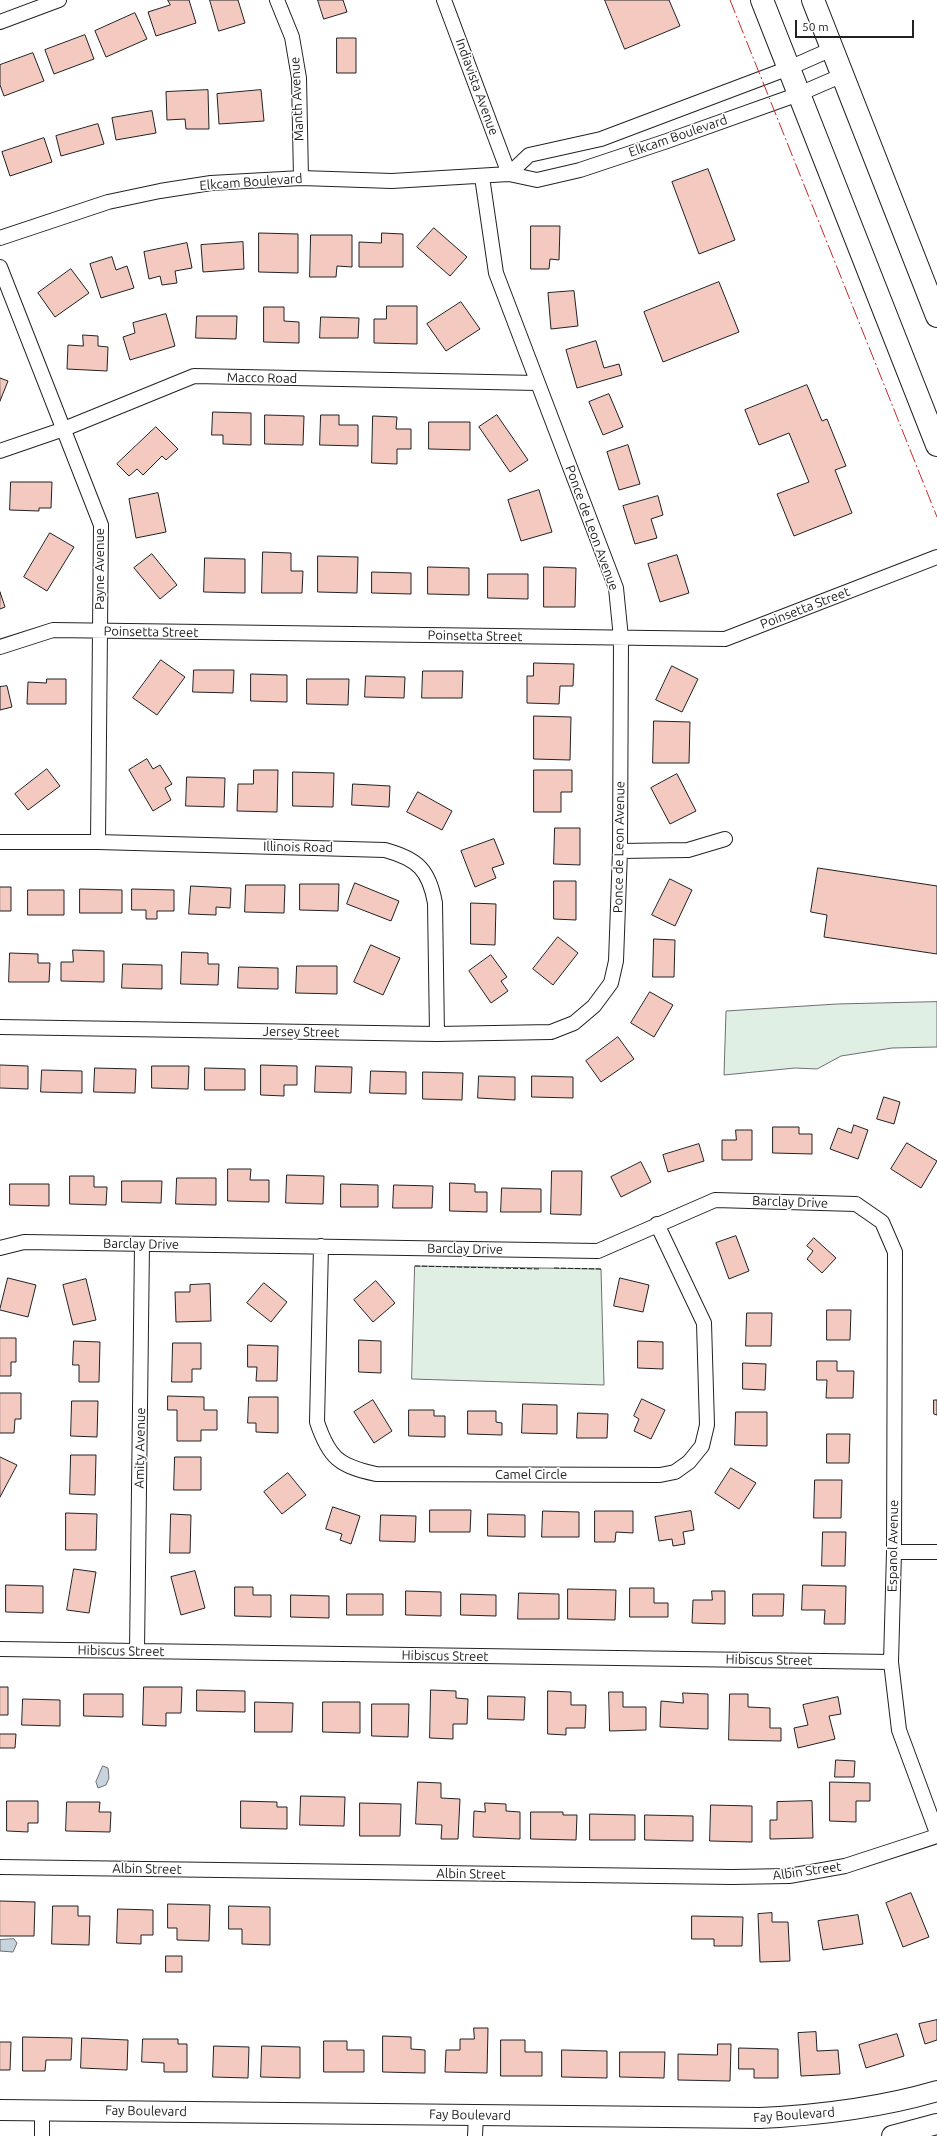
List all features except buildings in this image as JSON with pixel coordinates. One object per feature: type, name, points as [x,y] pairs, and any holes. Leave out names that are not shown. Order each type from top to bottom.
[{"type":"main road","points":[[762,0],[937,445]]},
{"type":"main road","points":[[813,0],[937,316]]},
{"type":"main road","name":"Fay Boulevard","points":[[0,2110],[476,2115],[676,2119],[760,2118],[814,2116],[898,2102],[937,2091]]},
{"type":"main road","points":[[892,2136],[915,2134],[937,2124]]},
{"type":"street","points":[[0,22],[59,0]]},
{"type":"street","name":"Manth Avenue","points":[[277,0],[292,37],[299,78],[301,178]]},
{"type":"street","name":"Indiavista Avenue","points":[[444,0],[509,174]]},
{"type":"street","name":"Elkcam Boulevard","points":[[509,174],[530,155],[600,138],[789,68],[832,48]]},
{"type":"street","name":"Elkcam Boulevard","points":[[0,238],[108,202],[160,190],[211,184],[301,178],[392,181],[482,177],[509,174],[537,180],[580,170],[799,94],[843,75]]},
{"type":"street","name":"Ponce de Leon Avenue","points":[[482,177],[496,273],[616,588],[621,638],[620,851],[616,961],[611,983],[594,1006]]},
{"type":"street","name":"Payne Avenue","points":[[0,267],[101,525],[98,842]]},
{"type":"street","name":"Macco Road","points":[[0,451],[64,429],[194,376],[537,383]]},
{"type":"street","name":"Poinsetta Street","points":[[0,647],[54,630],[725,639],[937,557]]},
{"type":"street","points":[[620,851],[688,850],[725,839]]},
{"type":"street","name":"Illinois Road","points":[[0,842],[98,842],[385,850],[406,856],[423,869],[432,886],[435,903],[437,1034]]},
{"type":"street","name":"Jersey Street","points":[[0,1027],[437,1034],[551,1032],[574,1023],[594,1006]]},
{"type":"street","name":"Barclay Drive","points":[[0,1248],[24,1242],[598,1251],[715,1200],[856,1204],[882,1222],[895,1252]]},
{"type":"street","name":"Camel Circle","points":[[321,1246],[317,1422],[323,1441],[335,1458],[354,1469],[376,1474],[660,1475],[676,1472],[689,1462],[702,1446],[707,1425],[704,1323],[657,1224]]},
{"type":"street","name":"Amity Avenue","points":[[137,1651],[142,1244]]},
{"type":"street","name":"Espanol Avenue","points":[[895,1252],[894,1552],[891,1662],[899,1730],[937,1833]]},
{"type":"street","points":[[894,1552],[937,1552]]},
{"type":"street","name":"Hibiscus Street","points":[[0,1649],[891,1662]]},
{"type":"street","name":"Albin Street","points":[[0,1867],[732,1878],[789,1876],[845,1866],[937,1836]]},
{"type":"street","points":[[42,2110],[42,2136]]},
{"type":"street","points":[[476,2115],[476,2136]]},
{"type":"green space","points":[[937,1002],[937,1047],[892,1048],[841,1056],[817,1069],[795,1068],[724,1075],[726,1011],[837,1004]]},
{"type":"green space","points":[[415,1266],[601,1269],[604,1385],[412,1379]]},
{"type":"shaded area","points":[[103,1766],[108,1768],[109,1778],[106,1785],[98,1788],[96,1782]]},
{"type":"shaded area","points":[[14,1939],[17,1943],[13,1952],[0,1951],[0,1940]]},
{"type":"fence","points":[[415,1266],[541,1269]]},
{"type":"fence","points":[[554,1268],[601,1269]]},
{"type":"power","points":[[730,0],[937,517]]}]
